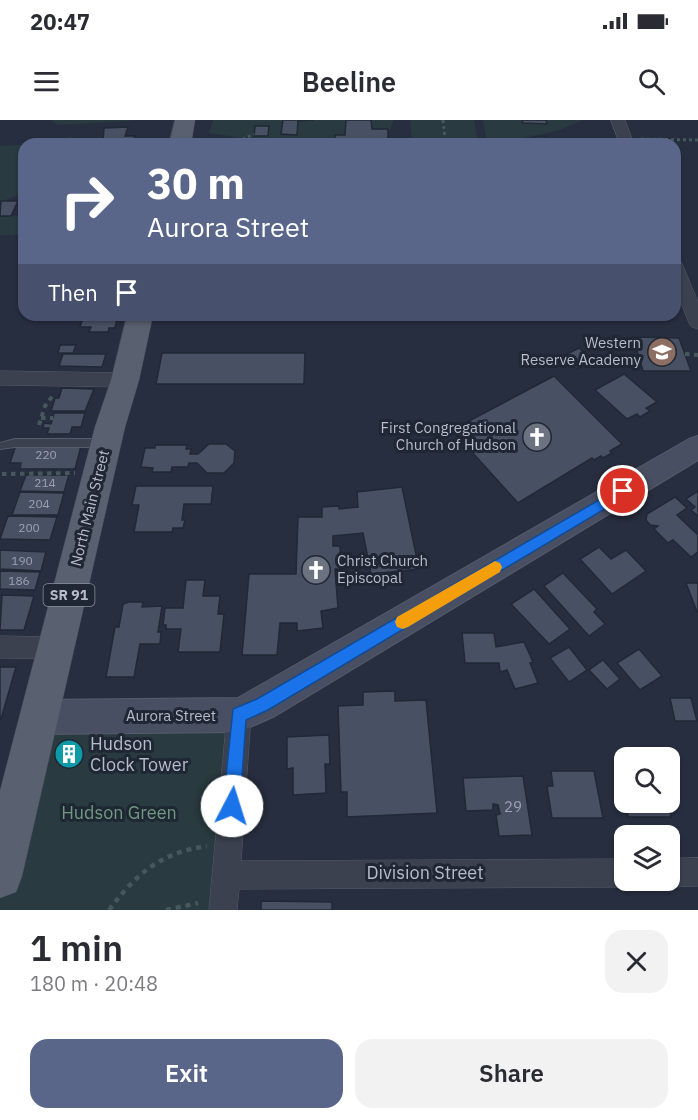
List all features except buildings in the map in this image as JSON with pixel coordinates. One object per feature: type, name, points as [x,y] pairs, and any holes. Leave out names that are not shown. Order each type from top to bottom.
[{"type":"main road","points":[[181,138],[185,120]]},
{"type":"main road","name":"North Main Street","points":[[0,876],[106,443],[125,380],[139,321]]},
{"type":"street","points":[[618,120],[625,138]]},
{"type":"street","points":[[681,281],[698,323]]},
{"type":"street","points":[[0,378],[125,380]]},
{"type":"street","name":"Aurora Street","points":[[39,717],[239,715],[263,704],[698,447]]},
{"type":"street","points":[[0,647],[56,648]]},
{"type":"street","points":[[211,906],[226,875],[239,715]]},
{"type":"street","points":[[680,873],[698,872]]},
{"type":"street","name":"Division Street","points":[[226,875],[614,873]]},
{"type":"lane","points":[[2,446],[15,442],[106,443]]},
{"type":"path","points":[[443,120],[445,138]]},
{"type":"path","points":[[246,138],[254,134]]},
{"type":"path","points":[[681,140],[698,140]]},
{"type":"path","points":[[685,354],[698,355]]},
{"type":"path","points":[[39,425],[45,406],[56,387]]},
{"type":"path","points":[[45,406],[53,407]]},
{"type":"path","points":[[41,418],[53,418]]},
{"type":"path","points":[[2,474],[77,472]]},
{"type":"path","points":[[109,910],[126,887],[153,862],[187,848],[210,845]]},
{"type":"path","points":[[166,910],[211,906]]},
{"type":"green space","points":[[52,120],[142,120],[57,125]]},
{"type":"green space","points":[[213,120],[394,120],[386,138],[242,138],[209,133]]},
{"type":"green space","points":[[410,120],[474,120],[477,138],[412,138]]},
{"type":"green space","points":[[483,120],[582,120],[560,130],[524,138],[486,138]]},
{"type":"green space","points":[[18,145],[18,195],[0,202],[0,146]]},
{"type":"green space","points":[[0,216],[18,216],[18,235],[0,235]]},
{"type":"green space","name":"Hudson Green","points":[[229,716],[223,910],[0,910],[0,876],[39,717]]},
{"type":"slow traffic","points":[[403,622],[495,567]]},
{"type":"place","name":"Western Reserve Academy","points":[[662,352]]},
{"type":"place","name":"First Congregational Church of Hudson","points":[[537,437]]},
{"type":"place","name":"Christ Church Episcopal","points":[[316,570]]},
{"type":"place","name":"Hudson Clock Tower","points":[[69,754]]},
{"type":"route","points":[[232,806],[239,715],[263,704],[623,491]]}]
